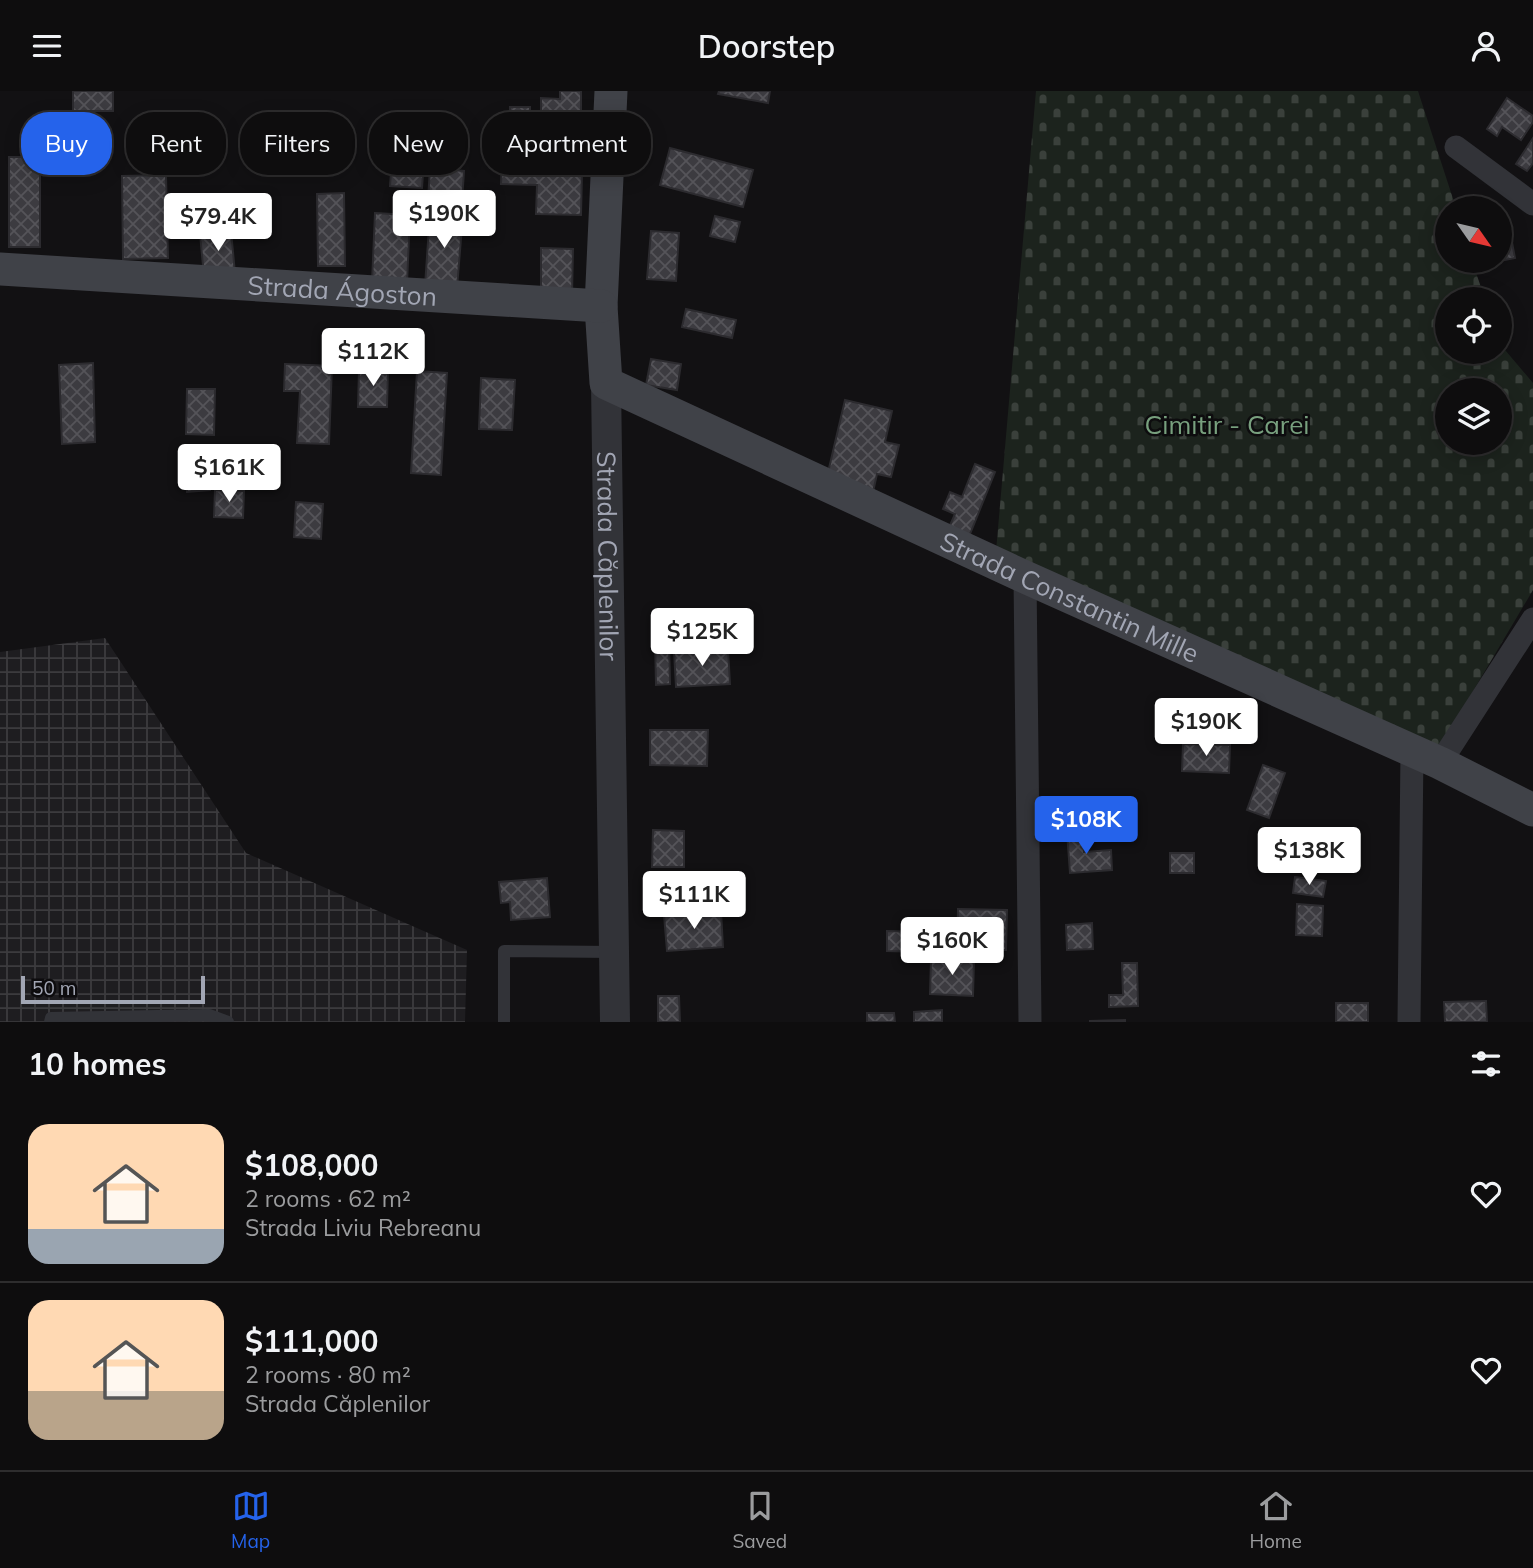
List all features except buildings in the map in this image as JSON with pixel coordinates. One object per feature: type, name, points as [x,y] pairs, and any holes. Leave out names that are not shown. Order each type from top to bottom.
[{"type":"main road","name":"Strada Căplenilor","points":[[606,383],[601,306],[611,91]]},
{"type":"main road","name":"Strada Ágoston","points":[[0,269],[601,306]]},
{"type":"main road","name":"Strada Constantin Mille","points":[[606,383],[1025,577],[1426,757],[1533,810]]},
{"type":"street","points":[[1456,147],[1533,204]]},
{"type":"street","name":"Strada Căplenilor","points":[[606,383],[615,1022]]},
{"type":"street","points":[[1025,577],[1030,1022]]},
{"type":"street","points":[[1409,1022],[1426,757],[1533,619]]},
{"type":"lane","points":[[504,1022],[504,951],[614,952]]},
{"type":"lane","points":[[50,1022],[51,1018],[209,1015],[229,1022]]},
{"type":"shaded area","points":[[105,638],[246,853],[467,950],[465,1022],[0,1022],[0,652]]},
{"type":"green space","name":"Cimitir - Carei","points":[[1036,91],[1418,91],[1452,196],[1435,196],[1435,273],[1476,273],[1481,287],[1435,287],[1435,364],[1512,364],[1512,358],[1533,383],[1533,590],[1428,767],[995,563]]}]
